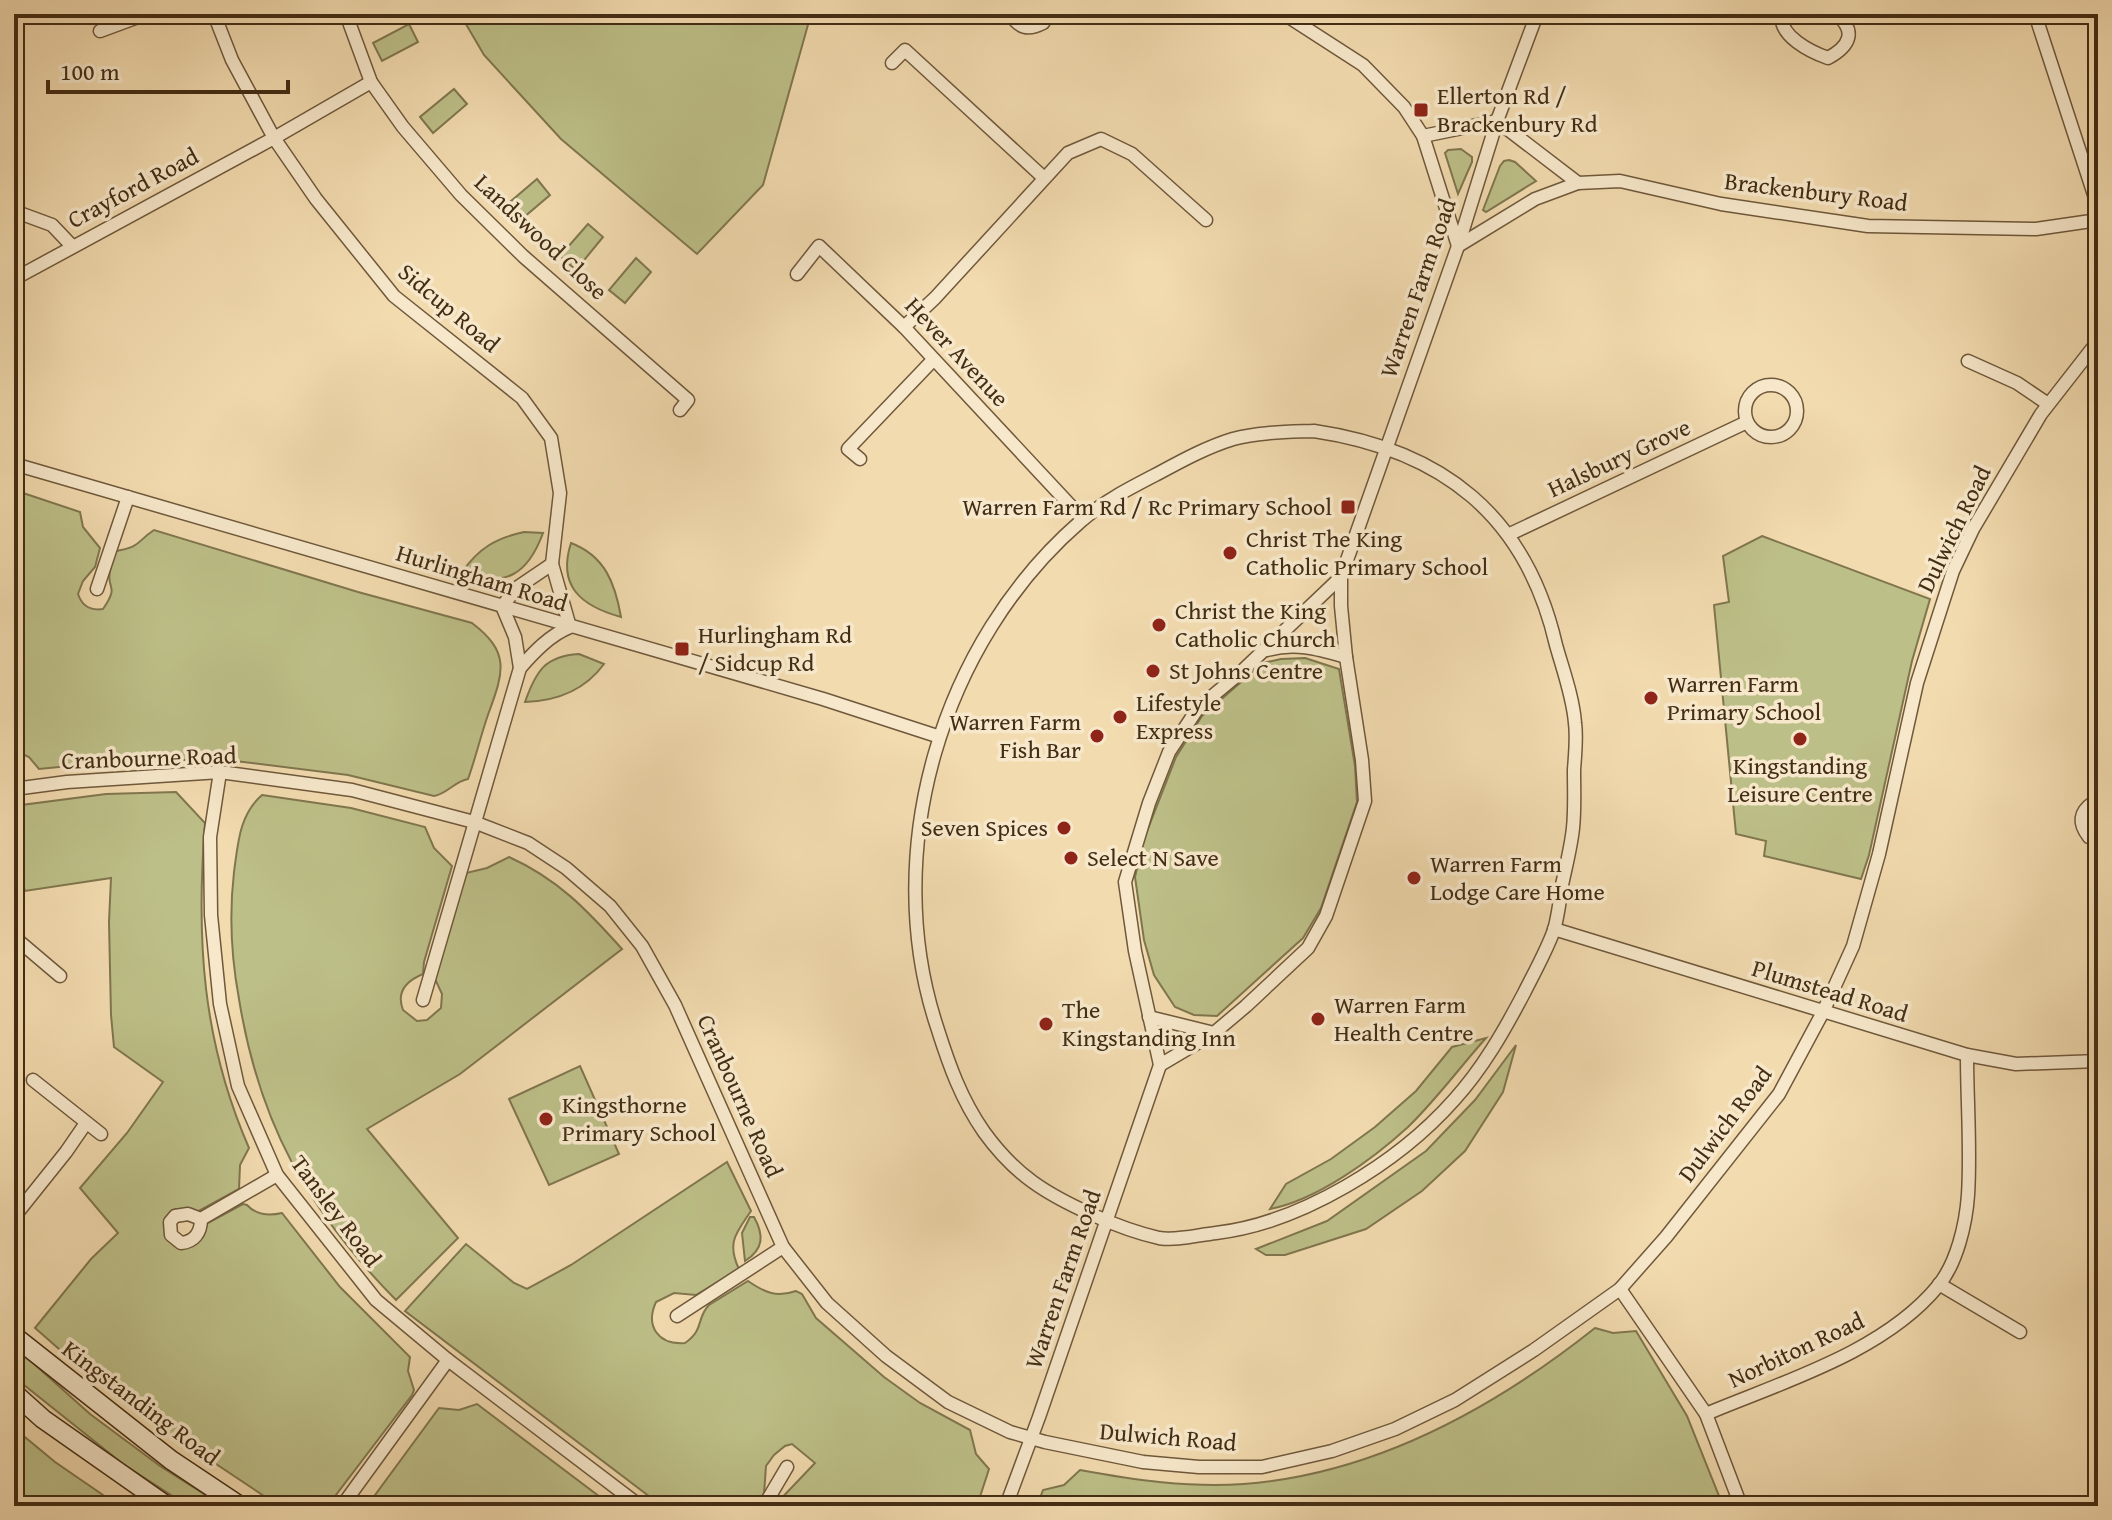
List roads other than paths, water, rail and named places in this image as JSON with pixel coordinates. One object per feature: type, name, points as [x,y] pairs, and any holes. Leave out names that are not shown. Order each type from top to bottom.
[{"type":"main road","name":"Kingstanding Road","points":[[14,1336],[171,1460],[240,1506]]},
{"type":"main road","points":[[14,1393],[43,1419],[167,1506]]},
{"type":"street","points":[[100,31],[146,14]]},
{"type":"street","name":"Sidcup Road","points":[[214,14],[232,60],[274,138],[316,199],[394,296],[522,398],[551,438],[560,493],[552,564],[570,627]]},
{"type":"street","name":"Landswood Close","points":[[346,14],[371,82],[403,127],[461,195],[523,256],[688,400],[680,410]]},
{"type":"street","points":[[1010,14],[1017,24],[1025,28],[1043,23],[1049,14]]},
{"type":"street","points":[[1284,14],[1363,65],[1404,107],[1423,136],[1458,246]]},
{"type":"street","name":"Warren Farm Road","points":[[1160,1065],[1214,1033],[1308,948],[1326,916],[1365,801],[1346,657],[1341,577],[1458,246],[1497,121],[1537,14]]},
{"type":"street","points":[[1782,14],[1781,21],[1786,32],[1828,58],[1847,43],[1850,33],[1847,23],[1836,14]]},
{"type":"street","points":[[2035,14],[2098,207]]},
{"type":"street","points":[[892,63],[905,50],[1044,178]]},
{"type":"street","points":[[274,138],[371,82]]},
{"type":"street","points":[[1423,136],[1497,121],[1578,183]]},
{"type":"street","name":"Crayford Road","points":[[14,279],[274,138]]},
{"type":"street","points":[[904,327],[935,298],[1068,153],[1101,139],[1132,154],[1206,220]]},
{"type":"street","name":"Brackenbury Road","points":[[1458,246],[1535,199],[1578,183],[1620,181],[1721,204],[1868,226],[2036,229],[2098,220]]},
{"type":"street","points":[[14,211],[52,225],[72,246]]},
{"type":"street","name":"Hever Avenue","points":[[797,274],[819,246],[904,327],[1083,519]]},
{"type":"street","name":"Dulwich Road","points":[[1030,1437],[1085,1452],[1199,1467],[1262,1467],[1332,1451],[1395,1429],[1455,1400],[1534,1350],[1620,1289],[1666,1237],[1779,1094],[1823,1012],[1853,946],[1879,854],[1917,683],[1953,571],[2002,477],[2048,404],[2098,341]]},
{"type":"street","points":[[860,459],[848,449],[933,360]]},
{"type":"street","points":[[1968,361],[2017,383],[2048,404]]},
{"type":"street","points":[[1765,385],[1782,387],[1795,400],[1796,418],[1786,432],[1769,437],[1753,429],[1747,422],[1746,404],[1756,389],[1765,385]]},
{"type":"street","name":"Halsbury Grove","points":[[1510,534],[1747,422]]},
{"type":"street","points":[[1314,431],[1352,437],[1427,464],[1462,488],[1510,534],[1551,623],[1575,724],[1573,828],[1554,929],[1495,1046],[1455,1099],[1418,1135],[1378,1165],[1325,1198],[1271,1222],[1228,1232],[1164,1239],[1106,1221],[1050,1196],[1015,1169],[994,1146],[969,1110],[952,1074],[924,988],[916,937],[916,868],[922,811],[937,736],[978,647],[1032,569],[1083,519],[1125,491],[1203,450],[1237,438],[1276,432],[1314,431]]},
{"type":"street","name":"Hurlingham Road","points":[[14,464],[823,699],[937,736]]},
{"type":"street","points":[[97,589],[128,497]]},
{"type":"street","points":[[520,668],[515,637],[502,606],[518,587],[552,564]]},
{"type":"street","name":"Warren Farm Road","points":[[1006,1506],[1160,1065],[1135,951],[1125,882],[1135,841],[1169,752],[1198,708],[1264,651],[1341,577]]},
{"type":"street","points":[[423,1000],[520,668],[531,655],[570,627]]},
{"type":"street","points":[[1264,651],[1283,646],[1309,646],[1346,657]]},
{"type":"street","name":"Cranbourne Road","points":[[14,789],[67,782],[220,772],[352,790],[474,822],[528,843],[566,868],[627,925],[675,1005],[783,1247],[827,1303],[886,1356],[948,1402],[1010,1432],[1030,1437]]},
{"type":"street","name":"Tansley Road","points":[[220,772],[210,837],[211,915],[220,1004],[238,1086],[277,1175],[376,1300],[448,1360],[640,1506]]},
{"type":"street","points":[[2098,803],[2084,808],[2081,827],[2089,837],[2098,839]]},
{"type":"street","name":"Plumstead Road","points":[[1554,929],[1967,1055],[2016,1064],[2098,1061]]},
{"type":"street","points":[[14,937],[60,976]]},
{"type":"street","points":[[1149,1017],[1214,1033]]},
{"type":"street","name":"Norbiton Road","points":[[1706,1414],[1832,1361],[1886,1332],[1912,1313],[1939,1284],[1952,1261],[1968,1195],[1967,1055]]},
{"type":"street","points":[[33,1080],[101,1134]]},
{"type":"street","points":[[14,1217],[86,1123]]},
{"type":"street","points":[[201,1219],[277,1175]]},
{"type":"street","points":[[677,1316],[783,1247]]},
{"type":"street","points":[[1939,1284],[2020,1332]]},
{"type":"street","points":[[1620,1289],[1706,1414],[1741,1506]]},
{"type":"street","points":[[342,1506],[448,1360]]},
{"type":"street","points":[[764,1506],[787,1467]]},
{"type":"place","name":"Ellerton Rd / Brackenbury Rd","points":[[1421,110]]},
{"type":"place","name":"Warren Farm Rd / Rc Primary School","points":[[1348,507]]},
{"type":"place","name":"Christ The King Catholic Primary School","points":[[1230,553]]},
{"type":"place","name":"Christ the King Catholic Church","points":[[1159,625]]},
{"type":"place","name":"Hurlingham Rd / Sidcup Rd","points":[[682,649]]},
{"type":"place","name":"St Johns Centre","points":[[1153,671]]},
{"type":"place","name":"Warren Farm Primary School","points":[[1651,698]]},
{"type":"place","name":"Lifestyle Express","points":[[1120,717]]},
{"type":"place","name":"Warren Farm Fish Bar","points":[[1097,736]]},
{"type":"place","name":"Kingstanding Leisure Centre","points":[[1800,739]]},
{"type":"place","name":"Seven Spices","points":[[1064,828]]},
{"type":"place","name":"Select N Save","points":[[1071,858]]},
{"type":"place","name":"Warren Farm Lodge Care Home","points":[[1414,878]]},
{"type":"place","name":"Warren Farm Health Centre","points":[[1318,1019]]},
{"type":"place","name":"The Kingstanding Inn","points":[[1046,1024]]},
{"type":"place","name":"Kingsthorne Primary School","points":[[546,1119]]}]
